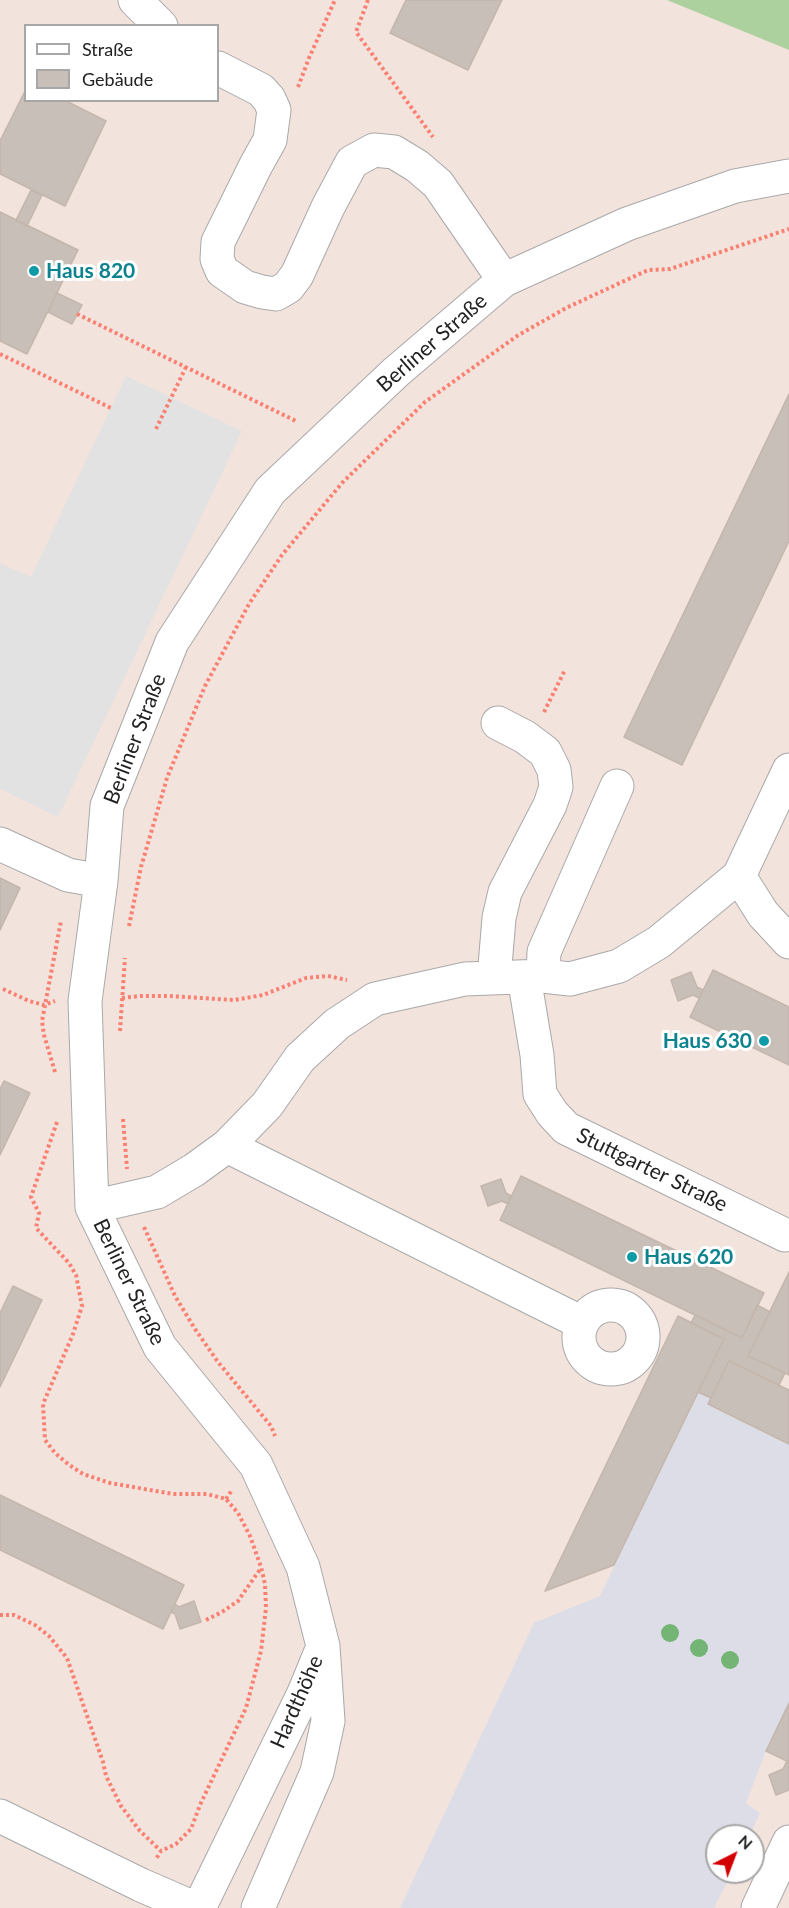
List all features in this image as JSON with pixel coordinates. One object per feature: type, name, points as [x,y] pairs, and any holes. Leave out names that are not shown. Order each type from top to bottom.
[{"type":"lane","points":[[135,0],[159,24]]},
{"type":"lane","points":[[219,69],[261,90],[269,99],[274,110],[270,140],[218,242],[217,259],[222,271],[245,287],[262,292],[276,294],[288,287],[297,275],[328,207],[352,162],[374,150],[394,152],[417,166],[438,184],[504,280]]},
{"type":"lane","name":"Berliner Straße","points":[[322,1646],[303,1567],[256,1465],[159,1347],[92,1207],[85,1001],[102,881],[107,806],[172,642],[270,491],[396,372],[504,280],[627,224],[735,186],[789,176]]},
{"type":"lane","name":"Stuttgarter Straße","points":[[498,723],[530,741],[544,752],[554,770],[556,787],[550,805],[505,892],[499,918],[520,977],[537,1055],[540,1094],[552,1113],[566,1128],[785,1235]]},
{"type":"lane","points":[[92,1207],[157,1192],[194,1170],[227,1146],[267,1105],[300,1058],[337,1024],[375,999],[465,979],[520,977],[570,979],[619,966],[659,942],[739,876],[789,770]]},
{"type":"lane","points":[[520,977],[544,952],[617,786]]},
{"type":"lane","points":[[0,844],[68,875],[102,881]]},
{"type":"lane","points":[[739,876],[763,914],[789,942]]},
{"type":"lane","points":[[227,1146],[582,1323]]},
{"type":"lane","name":"Hardthöhe","points":[[199,1908],[303,1694],[322,1646]]},
{"type":"lane","name":"Hardthöhe","points":[[258,1908],[317,1772],[328,1721],[322,1646]]},
{"type":"lane","points":[[0,1816],[141,1885],[194,1908]]},
{"type":"lane","points":[[758,1908],[789,1842]]},
{"type":"path","points":[[296,94],[335,0]]},
{"type":"path","points":[[368,0],[356,32],[440,146]]},
{"type":"path","points":[[129,929],[141,867],[167,778],[205,686],[249,604],[282,555],[342,483],[425,402],[517,336],[566,308],[648,270],[670,268],[789,230]]},
{"type":"path","points":[[77,314],[300,423],[319,444]]},
{"type":"path","points":[[0,354],[113,408]]},
{"type":"path","points":[[156,429],[186,367]]},
{"type":"path","points":[[530,741],[565,670]]},
{"type":"path","points":[[55,1073],[42,1021],[65,906],[68,875]]},
{"type":"path","points":[[120,1041],[126,953]]},
{"type":"path","points":[[3,988],[28,1001],[44,1005],[59,999],[85,1001],[169,996],[234,1000],[263,995],[306,978],[328,976],[351,980],[375,999]]},
{"type":"path","points":[[123,1117],[126,1166],[133,1198],[157,1259],[190,1321],[218,1362],[271,1426],[276,1438],[276,1448],[234,1487],[226,1499]]},
{"type":"path","points":[[57,1120],[31,1197],[39,1213],[36,1228],[69,1263],[76,1275],[82,1306],[73,1334],[43,1404],[45,1440],[68,1464],[83,1473],[110,1483],[173,1494],[207,1494],[226,1499],[238,1513],[250,1536],[261,1567],[266,1600],[259,1660],[246,1708],[191,1829],[176,1844],[161,1851],[141,1885]]},
{"type":"path","points":[[206,1620],[238,1601],[261,1567]]},
{"type":"path","points":[[0,1615],[14,1615],[36,1625],[49,1636],[67,1658],[106,1776],[121,1806],[140,1831],[161,1851]]},
{"type":"shaded area","points":[[0,0],[789,0],[789,1908],[0,1908]]},
{"type":"shaded area","points":[[126,376],[242,431],[58,817],[0,789],[0,563],[31,577]]},
{"type":"shaded area","points":[[698,1392],[711,1398],[708,1405],[789,1444],[789,1703],[766,1751],[746,1803],[760,1813],[755,1824],[705,1824],[705,1884],[726,1884],[714,1908],[400,1908],[534,1623],[600,1596]]},
{"type":"green space","points":[[667,0],[789,0],[789,50]]},
{"type":"building","points":[[406,0],[502,0],[468,70],[390,33]]},
{"type":"building","points":[[24,93],[24,102],[68,102],[106,121],[65,206],[0,174],[0,141]]},
{"type":"building","points":[[31,190],[42,195],[27,226],[16,220]]},
{"type":"building","name":"Haus 820","points":[[0,212],[78,250],[27,354],[0,341]]},
{"type":"building","points":[[57,293],[82,305],[72,324],[48,312]]},
{"type":"building","points":[[789,394],[789,541],[682,765],[624,737]]},
{"type":"building","points":[[0,878],[20,888],[0,930]]},
{"type":"building","name":"Haus 630","points":[[713,970],[789,1007],[789,1065],[690,1017]]},
{"type":"building","points":[[691,972],[697,987],[703,990],[699,998],[693,995],[678,1001],[671,980]]},
{"type":"building","points":[[4,1081],[30,1093],[0,1155],[0,1089]]},
{"type":"building","name":"Haus 620","points":[[521,1176],[764,1293],[742,1338],[500,1220]]},
{"type":"building","points":[[501,1179],[506,1193],[511,1196],[508,1204],[502,1201],[488,1206],[481,1186]]},
{"type":"building","points":[[789,1272],[789,1375],[748,1356]]},
{"type":"building","points":[[13,1286],[42,1300],[0,1387],[0,1313]]},
{"type":"building","points":[[757,1305],[770,1312],[748,1356],[785,1373],[779,1385],[729,1361],[711,1398],[698,1392],[724,1339],[691,1323],[695,1315],[742,1338]]},
{"type":"building","points":[[678,1316],[724,1339],[614,1565],[545,1591]]},
{"type":"building","points":[[729,1361],[789,1390],[789,1444],[708,1404]]},
{"type":"building","points":[[0,1495],[184,1585],[163,1629],[0,1550]]},
{"type":"building","points":[[194,1601],[201,1622],[180,1629],[175,1614],[171,1612],[175,1604],[179,1607]]},
{"type":"building","points":[[789,1703],[789,1762],[766,1751]]},
{"type":"building","points":[[787,1761],[789,1762],[789,1790],[776,1795],[769,1775],[783,1769]]},
{"type":"place","name":"Haus 820","points":[[34,271]]},
{"type":"place","name":"Haus 630","points":[[764,1041]]},
{"type":"place","name":"Haus 620","points":[[632,1257]]}]
